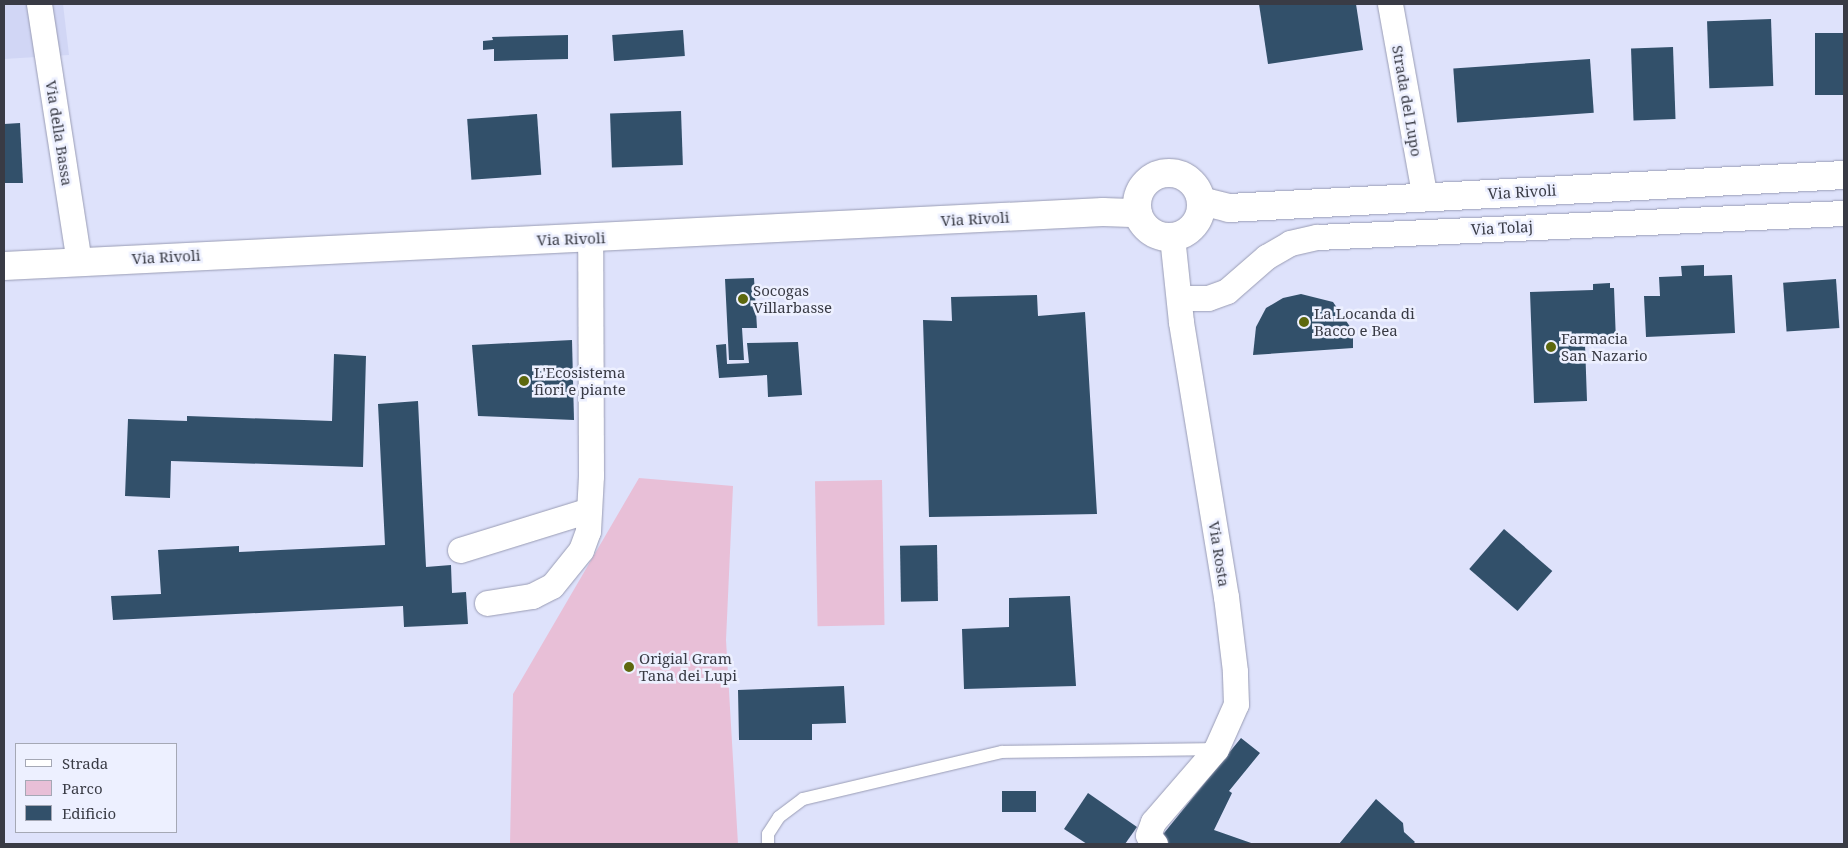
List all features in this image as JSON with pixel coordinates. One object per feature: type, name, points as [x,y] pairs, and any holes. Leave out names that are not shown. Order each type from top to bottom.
[{"type":"street","name":"Via della Bassa","points":[[39,4],[79,262]]},
{"type":"street","name":"Strada del Lupo","points":[[1390,4],[1425,198]]},
{"type":"street","points":[[1165,173],[1175,173],[1192,183],[1201,201],[1200,211],[1190,229],[1172,237],[1151,231],[1138,213],[1139,192],[1154,176],[1165,173]]},
{"type":"street","name":"Via Rivoli","points":[[1201,201],[1229,208],[1844,175]]},
{"type":"street","name":"Via Rivoli","points":[[4,266],[1103,212],[1138,213]]},
{"type":"street","name":"Via Tolaj","points":[[1179,298],[1208,298],[1227,291],[1266,256],[1290,243],[1317,238],[1844,213]]},
{"type":"street","name":"Via Rosta","points":[[1155,844],[1148,835],[1153,822],[1216,749],[1236,704],[1235,671],[1179,298],[1173,270],[1172,237]]},
{"type":"street","points":[[488,603],[532,596],[552,586],[581,550],[588,531],[590,238]]},
{"type":"street","points":[[460,550],[589,510]]},
{"type":"lane","points":[[768,844],[768,834],[779,817],[802,799],[1002,752],[1216,749]]},
{"type":"shaded area","points":[[4,4],[63,4],[69,55],[4,59]]},
{"type":"green space","name":"Origial Gram Tana dei Lupi","points":[[639,478],[733,486],[726,640],[738,844],[510,844],[513,694]]},
{"type":"green space","points":[[882,480],[885,625],[818,626],[815,481]]},
{"type":"building","points":[[1259,4],[1356,4],[1363,50],[1268,64]]},
{"type":"building","points":[[1771,19],[1773,86],[1709,88],[1707,21]]},
{"type":"building","points":[[683,30],[685,56],[614,61],[612,35]]},
{"type":"building","points":[[1815,33],[1844,33],[1844,95],[1815,95]]},
{"type":"building","points":[[568,35],[568,59],[494,61],[494,49],[483,50],[483,41],[493,40],[492,37]]},
{"type":"building","points":[[1673,47],[1676,119],[1634,120],[1631,48]]},
{"type":"building","points":[[1590,59],[1594,113],[1457,122],[1453,69]]},
{"type":"building","points":[[681,111],[683,165],[612,167],[610,113]]},
{"type":"building","points":[[537,114],[541,175],[471,180],[467,119]]},
{"type":"building","points":[[20,123],[23,183],[4,183],[4,124]]},
{"type":"building","points":[[1704,265],[1704,276],[1732,275],[1735,333],[1646,337],[1644,296],[1660,296],[1659,277],[1682,276],[1681,266]]},
{"type":"building","points":[[754,278],[757,328],[742,328],[744,360],[729,360],[725,279]]},
{"type":"building","points":[[1836,279],[1839,328],[1787,332],[1783,283]]},
{"type":"building","points":[[1610,283],[1610,288],[1614,288],[1616,342],[1585,344],[1587,401],[1534,403],[1530,292],[1593,290],[1593,284]]},
{"type":"building","name":"La Locanda di Bacco e Bea","points":[[1301,294],[1333,302],[1353,331],[1353,348],[1253,355],[1256,327],[1266,308],[1283,298]]},
{"type":"building","points":[[1037,295],[1038,316],[1085,312],[1097,514],[929,517],[923,320],[952,321],[951,297]]},
{"type":"building","name":"L'Ecosistema fiori e piante","points":[[572,340],[574,420],[478,416],[472,345]]},
{"type":"building","points":[[798,342],[802,395],[768,397],[767,375],[719,378],[716,345],[726,344],[727,364],[749,363],[747,343]]},
{"type":"building","points":[[334,354],[366,356],[363,467],[171,461],[170,498],[125,496],[128,419],[187,421],[187,416],[332,421]]},
{"type":"building","points":[[418,401],[426,567],[451,565],[452,593],[466,592],[468,624],[404,627],[403,606],[113,620],[111,596],[161,594],[158,550],[239,546],[239,552],[385,545],[378,404]]},
{"type":"building","points":[[1504,529],[1552,571],[1518,611],[1469,569]]},
{"type":"building","points":[[937,545],[938,601],[901,602],[900,546]]},
{"type":"building","points":[[1070,596],[1076,686],[964,689],[962,629],[1009,627],[1009,598]]},
{"type":"building","points":[[844,686],[846,723],[812,724],[812,740],[739,740],[738,690]]},
{"type":"building","points":[[1241,738],[1260,753],[1229,791],[1232,793],[1214,830],[1254,844],[1169,844],[1160,838]]},
{"type":"building","points":[[1002,791],[1036,791],[1036,812],[1002,812]]},
{"type":"building","points":[[1088,793],[1137,827],[1125,844],[1087,844],[1064,829]]},
{"type":"building","points":[[1376,799],[1403,823],[1404,832],[1415,842],[1413,844],[1339,844]]},
{"type":"place","name":"Socogas Villarbasse","points":[[743,299]]},
{"type":"place","name":"La Locanda di Bacco e Bea","points":[[1304,322]]},
{"type":"place","name":"Farmacia San Nazario","points":[[1551,347]]},
{"type":"place","name":"L'Ecosistema fiori e piante","points":[[524,381]]},
{"type":"place","name":"Origial Gram Tana dei Lupi","points":[[629,667]]}]
